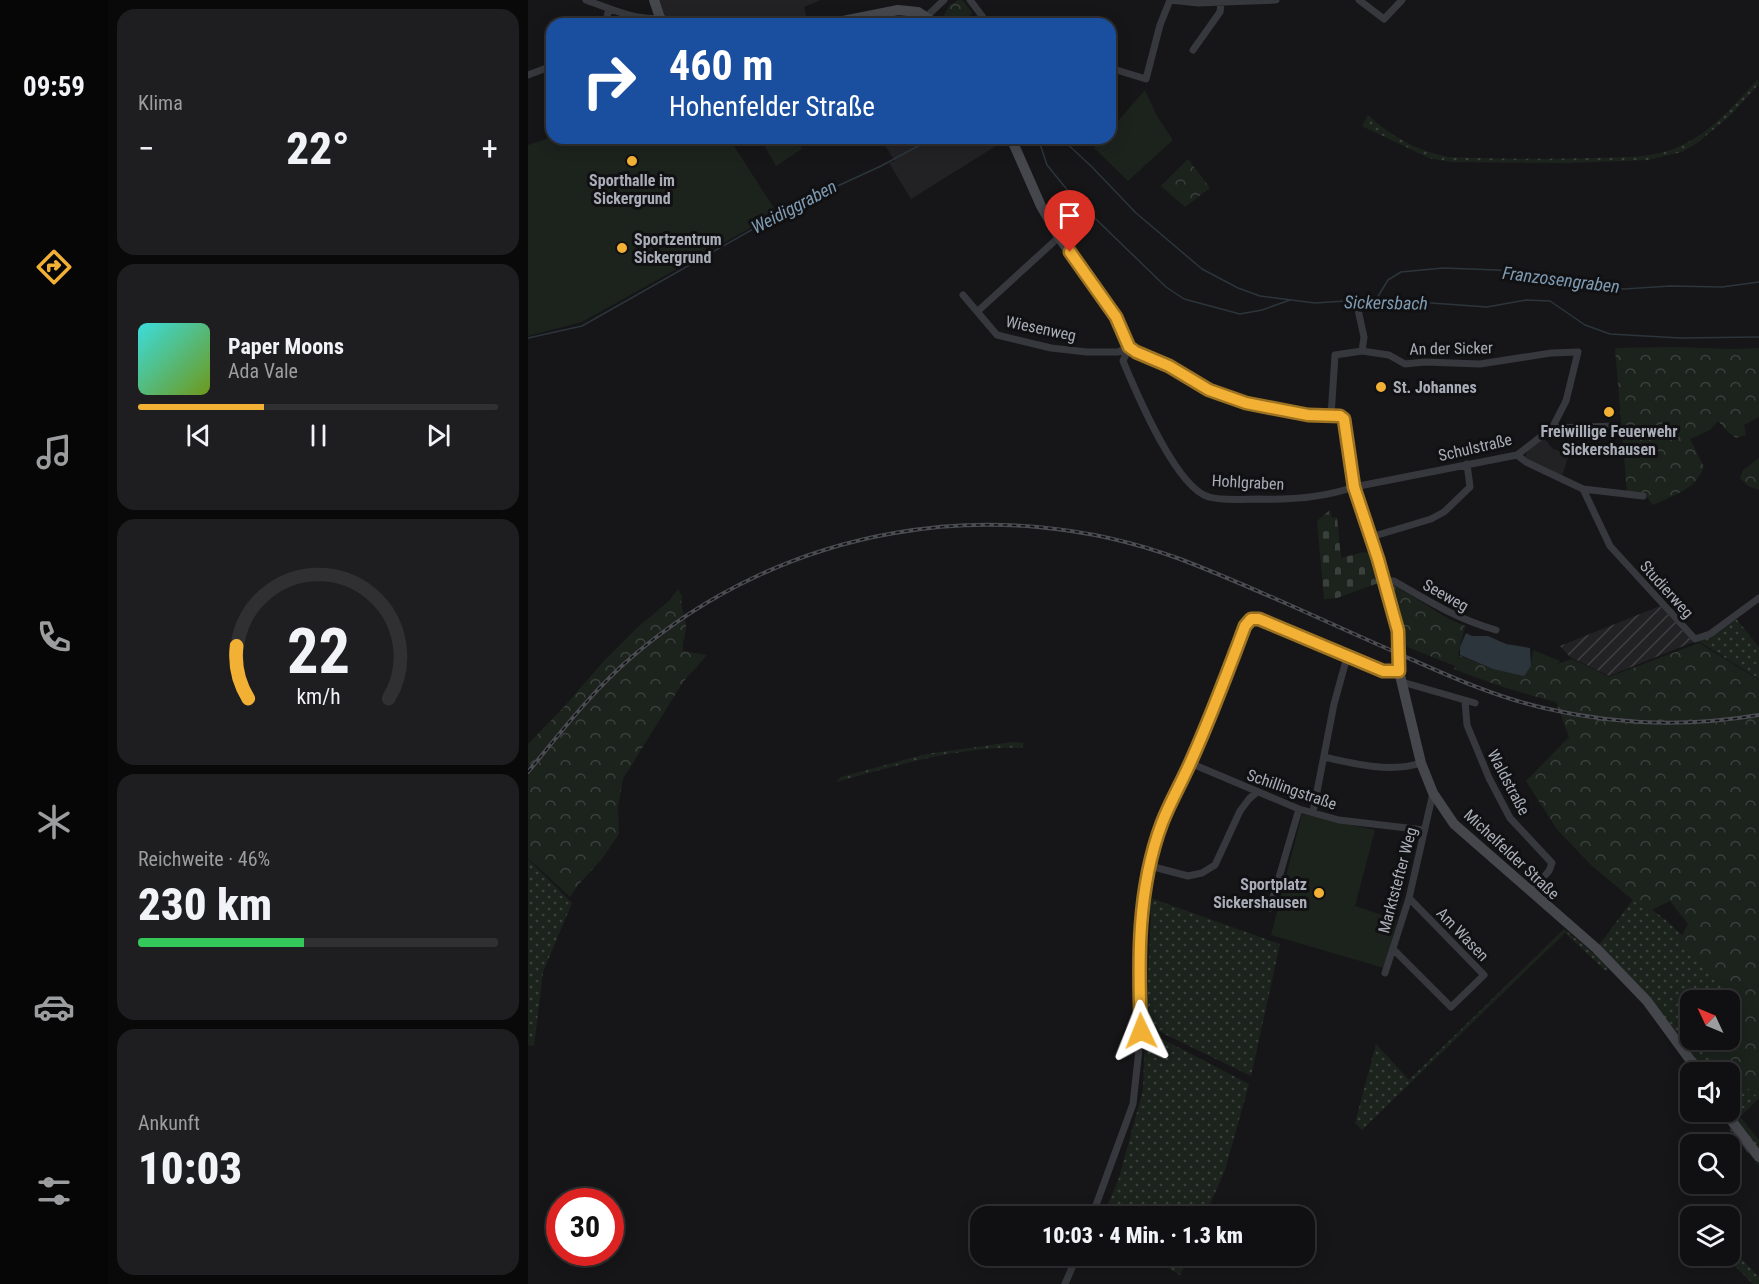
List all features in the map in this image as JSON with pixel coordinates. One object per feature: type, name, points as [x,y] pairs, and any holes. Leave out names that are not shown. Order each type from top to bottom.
[{"type":"street","points":[[586,0],[609,9],[645,18]]},
{"type":"street","points":[[654,0],[663,18]]},
{"type":"street","points":[[927,16],[944,0]]},
{"type":"street","points":[[970,0],[984,18]]},
{"type":"street","points":[[1116,70],[1146,78],[1160,25],[1170,0],[1221,3],[1276,0]]},
{"type":"street","points":[[1359,0],[1384,19],[1402,0]]},
{"type":"street","points":[[1193,50],[1220,12],[1221,3]]},
{"type":"street","points":[[607,18],[609,9]]},
{"type":"street","points":[[858,18],[898,10],[913,10],[929,18]]},
{"type":"street","points":[[528,75],[546,68]]},
{"type":"street","points":[[1014,144],[1041,206],[1059,237],[1116,317],[1129,347],[1169,366],[1209,390],[1227,397],[1284,411],[1331,416],[1335,355],[1362,351],[1364,337],[1356,305]]},
{"type":"street","points":[[978,311],[1059,237]]},
{"type":"street","name":"Wiesenweg","points":[[963,295],[997,335],[1051,348],[1118,352],[1129,347]]},
{"type":"street","name":"Hohlgraben","points":[[1129,347],[1123,361],[1158,439],[1190,485],[1208,497],[1269,500],[1334,494],[1354,487]]},
{"type":"street","name":"An der Sicker","points":[[1362,351],[1389,356],[1405,368],[1425,362],[1480,364],[1551,353],[1578,352]]},
{"type":"street","name":"Schulstraße","points":[[1354,487],[1517,455],[1552,428],[1566,401],[1578,352]]},
{"type":"street","name":"Michelfelder Straße","points":[[1331,416],[1340,416],[1344,419],[1354,487],[1385,581],[1398,631],[1399,671],[1421,763],[1433,793],[1454,824],[1597,949],[1647,1001],[1692,1062]]},
{"type":"street","points":[[1552,428],[1616,426]]},
{"type":"street","points":[[1517,455],[1534,466],[1583,489],[1643,496]]},
{"type":"street","points":[[1371,537],[1431,519],[1444,512],[1470,488],[1467,464]]},
{"type":"street","name":"Studierweg","points":[[1583,489],[1610,546],[1695,639],[1710,634],[1759,598]]},
{"type":"street","name":"Seeweg","points":[[1385,581],[1394,580],[1448,613],[1496,630]]},
{"type":"street","points":[[1096,1206],[1133,1104],[1141,1031],[1138,965],[1150,866],[1162,824],[1220,694],[1245,626],[1251,619],[1259,619],[1383,671],[1399,671]]},
{"type":"street","points":[[1313,812],[1334,704],[1347,657]]},
{"type":"street","points":[[1402,682],[1474,703]]},
{"type":"street","name":"Waldstraße","points":[[1465,701],[1467,725],[1489,778],[1510,818],[1552,863],[1549,871],[1530,892]]},
{"type":"street","points":[[1324,757],[1352,763],[1405,768],[1421,763]]},
{"type":"street","name":"Schillingstraße","points":[[1190,763],[1299,809],[1339,820],[1424,831]]},
{"type":"street","points":[[1150,866],[1188,876],[1202,873],[1215,866],[1240,811],[1257,792]]},
{"type":"street","name":"Marktstefter Weg","points":[[1385,973],[1409,898],[1433,793]]},
{"type":"street","points":[[1270,908],[1299,809]]},
{"type":"street","name":"Am Wasen","points":[[1393,949],[1451,1007],[1484,975],[1409,898]]},
{"type":"street","points":[[1733,1122],[1759,1157]]},
{"type":"street","points":[[1065,1284],[1073,1266]]},
{"type":"shaded area","points":[[659,0],[821,0],[804,7],[807,18],[666,18]]},
{"type":"shaded area","points":[[884,144],[999,144],[911,199],[889,163],[895,161]]},
{"type":"shaded area","points":[[1544,438],[1553,449],[1569,454],[1562,476],[1525,458],[1528,449]]},
{"type":"shaded area","points":[[1660,606],[1693,642],[1609,676],[1570,657],[1560,646]]},
{"type":"shaded area","points":[[1466,633],[1472,636],[1488,636],[1506,644],[1530,648],[1531,666],[1524,676],[1493,669],[1460,655],[1460,647]]},
{"type":"green space","points":[[962,0],[972,12],[969,18],[944,18],[949,6]]},
{"type":"green space","points":[[1758,79],[1759,84],[1730,116],[1697,143],[1682,152],[1648,160],[1567,163],[1450,162],[1429,158],[1362,126],[1368,115],[1386,130],[1406,142],[1426,151],[1449,157],[1560,159],[1649,155],[1669,151],[1701,134],[1721,118]]},
{"type":"green space","points":[[1145,90],[1157,116],[1173,140],[1128,181],[1094,148],[1098,144],[1116,144],[1116,123]]},
{"type":"green space","name":"Sportzentrum Sickergrund","points":[[546,139],[546,144],[733,144],[777,213],[582,322],[528,336],[528,145]]},
{"type":"green space","points":[[763,144],[799,144],[802,149],[776,166]]},
{"type":"green space","points":[[1188,159],[1210,188],[1185,207],[1161,186]]},
{"type":"green space","points":[[1615,348],[1759,348],[1759,417],[1744,425],[1746,435],[1736,438],[1718,421],[1710,430],[1690,439],[1704,467],[1700,475],[1683,491],[1653,505],[1646,496],[1627,493]]},
{"type":"green space","points":[[1759,458],[1759,490],[1748,486],[1740,478],[1743,470]]},
{"type":"green space","points":[[1330,510],[1332,518],[1337,517],[1341,558],[1364,552],[1375,554],[1381,582],[1337,598],[1324,599],[1317,521]]},
{"type":"green space","points":[[1394,585],[1447,618],[1465,626],[1455,666],[1407,647],[1389,590]]},
{"type":"green space","points":[[678,589],[682,596],[681,604],[686,622],[683,651],[707,655],[683,682],[623,779],[618,806],[619,834],[570,897],[528,858],[528,744],[604,661],[638,627],[669,601]]},
{"type":"green space","points":[[1734,616],[1759,647],[1759,679],[1695,639],[1710,634]]},
{"type":"green space","points":[[1699,643],[1759,680],[1759,1098],[1740,1081],[1740,1062],[1718,1062],[1704,1050],[1740,1050],[1740,990],[1727,990],[1680,940],[1688,924],[1670,901],[1647,912],[1591,865],[1556,828],[1526,781],[1569,737],[1556,702],[1479,679],[1454,669],[1458,655],[1493,669],[1505,671],[1531,666],[1533,650],[1560,661],[1557,664],[1572,659],[1609,677]]},
{"type":"green space","points":[[1012,742],[1024,743],[1022,748],[975,750],[928,758],[836,782],[841,777],[926,754]]},
{"type":"green space","points":[[1302,814],[1375,830],[1355,906],[1397,920],[1384,968],[1271,935]]},
{"type":"green space","points":[[528,859],[572,903],[543,972],[534,1046],[528,1045]]},
{"type":"green space","points":[[1145,896],[1280,944],[1251,1076],[1146,1025],[1151,915],[1143,909]]},
{"type":"green space","points":[[1635,897],[1667,921],[1725,976],[1731,987],[1729,990],[1680,990],[1680,1046],[1611,965],[1606,971],[1565,933],[1362,1130],[1355,1123],[1376,1044],[1409,1080],[1564,929],[1593,953]]},
{"type":"green space","points":[[1145,1030],[1249,1084],[1225,1170],[1209,1206],[1107,1206],[1119,1178],[1143,1090]]},
{"type":"green space","points":[[1704,1050],[1718,1062],[1692,1062],[1684,1051]]},
{"type":"green space","points":[[1740,1082],[1759,1098],[1740,1117]]},
{"type":"green space","points":[[1740,1117],[1759,1140],[1759,1166],[1740,1143],[1740,1134],[1733,1134],[1729,1129],[1733,1123],[1740,1122]]},
{"type":"green space","points":[[1740,1257],[1759,1277],[1759,1284],[1753,1284],[1735,1266],[1740,1266]]},
{"type":"green space","points":[[1165,1266],[1184,1266],[1180,1275]]},
{"type":"waterway","name":"Weidiggraben","points":[[528,338],[582,326],[792,207],[881,166],[922,144]]},
{"type":"waterway","points":[[1040,144],[1047,165],[1073,197],[1166,287],[1184,299],[1240,314],[1262,310],[1290,300]]},
{"type":"waterway","name":"Sickersbach","points":[[1067,144],[1136,213],[1202,269],[1238,288],[1260,296],[1315,303],[1376,299],[1487,307],[1526,300],[1550,301],[1585,325],[1610,334],[1680,338],[1759,337]]},
{"type":"waterway","name":"Franzosengraben","points":[[1377,298],[1388,280],[1401,272],[1443,268],[1497,270],[1542,275],[1624,289],[1670,286],[1722,287],[1759,282]]},
{"type":"waterway","points":[[1734,1132],[1748,1152]]},
{"type":"railway","points":[[528,772],[578,712],[618,669],[692,612],[756,577],[823,550],[893,533],[965,525],[1037,527],[1109,538],[1180,559],[1455,678],[1490,692],[1544,708],[1597,718],[1678,723],[1759,715]]},
{"type":"place","name":"Sporthalle im Sickergrund","points":[[632,161]]},
{"type":"place","name":"Sportzentrum Sickergrund","points":[[622,248]]},
{"type":"place","name":"St. Johannes","points":[[1381,387]]},
{"type":"place","name":"Freiwillige Feuerwehr Sickershausen","points":[[1609,412]]},
{"type":"place","name":"Sportplatz Sickershausen","points":[[1319,893]]},
{"type":"route","points":[[1070,252],[1116,317],[1129,347],[1136,352],[1169,366],[1209,390],[1227,397],[1284,411],[1308,415],[1340,416],[1344,419],[1347,452],[1354,487],[1378,559],[1398,631],[1399,671],[1383,671],[1259,619],[1251,619],[1245,626],[1220,694],[1162,824],[1150,866],[1138,965],[1141,1031]]}]
